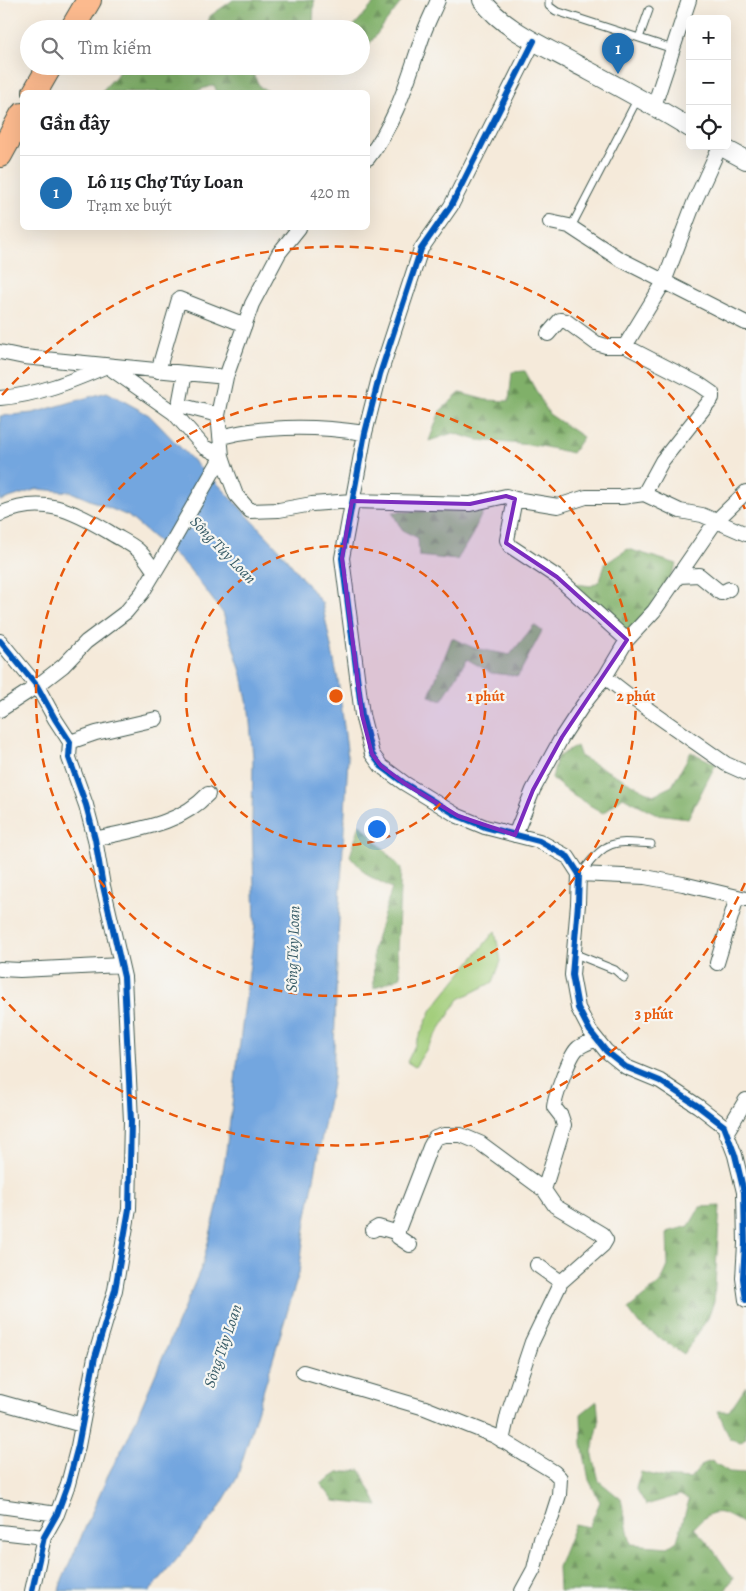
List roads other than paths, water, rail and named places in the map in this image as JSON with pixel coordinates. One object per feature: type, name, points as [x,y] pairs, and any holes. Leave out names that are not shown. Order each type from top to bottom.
[{"type":"highway","points":[[77,20],[89,0]]},
{"type":"highway","points":[[36,90],[45,75]]},
{"type":"highway","points":[[0,155],[20,119]]},
{"type":"street","points":[[370,155],[381,141],[394,117],[411,73],[423,34],[438,0]]},
{"type":"street","points":[[482,0],[496,15],[534,41],[686,126]]},
{"type":"street","points":[[646,102],[673,49],[689,0]]},
{"type":"street","points":[[534,41],[452,206],[421,249],[380,374],[365,433],[342,558],[362,715],[372,754],[381,766],[404,783],[458,816],[485,826],[539,841],[568,857],[583,874],[645,878],[683,884],[741,898],[717,963]]},
{"type":"street","points":[[625,346],[664,282],[694,203],[718,150]]},
{"type":"street","points":[[727,150],[746,160]]},
{"type":"street","points":[[550,222],[571,227],[618,258],[746,323]]},
{"type":"street","points":[[297,230],[279,253],[252,304],[226,377],[218,415],[222,456],[236,495],[250,511],[280,510],[312,504],[352,502],[470,504],[506,496],[558,506],[570,504],[586,497],[622,497],[644,494],[680,511],[702,515],[746,534]]},
{"type":"street","points":[[158,371],[179,300],[245,325]]},
{"type":"street","points":[[548,334],[560,320],[566,321],[596,343],[606,346],[625,346],[699,384],[712,393],[712,398],[662,460],[644,494]]},
{"type":"street","points":[[0,352],[107,366],[226,377]]},
{"type":"street","points":[[0,398],[22,397],[53,388],[107,366]]},
{"type":"street","points":[[107,366],[176,409],[204,446],[222,456]]},
{"type":"street","points":[[176,409],[185,373]]},
{"type":"street","points":[[176,409],[218,415]]},
{"type":"street","points":[[221,437],[238,433],[300,428],[337,429],[365,433]]},
{"type":"street","points":[[0,710],[63,666],[86,642],[126,612],[142,593],[222,456]]},
{"type":"street","points":[[515,835],[533,790],[582,705],[605,677],[627,640],[654,610],[716,521],[746,492]]},
{"type":"street","points":[[515,499],[507,540],[510,546],[557,577],[627,640]]},
{"type":"street","points":[[0,514],[8,510],[32,505],[59,507],[79,515],[138,550],[158,566]]},
{"type":"street","points":[[678,576],[699,575],[721,593],[728,589]]},
{"type":"street","points":[[0,641],[36,686],[70,742],[69,758],[86,805],[95,839],[124,977],[131,1120],[130,1209],[115,1290],[95,1357],[78,1446],[68,1484],[57,1514],[44,1537],[32,1591]]},
{"type":"street","points":[[605,677],[726,764],[746,773]]},
{"type":"street","points":[[70,742],[96,732],[156,719]]},
{"type":"street","points":[[95,839],[170,821],[198,805],[208,794]]},
{"type":"street","points":[[583,874],[578,904],[572,974],[578,1008],[590,1032],[606,1051],[626,1067],[660,1081],[724,1126],[743,1170],[746,1244],[742,1278],[746,1300]]},
{"type":"street","points":[[0,969],[20,970],[122,965]]},
{"type":"street","points":[[544,1190],[564,1125],[561,1116],[554,1107],[555,1101],[565,1072],[576,1049],[596,1039]]},
{"type":"street","points":[[726,1133],[746,1100]]},
{"type":"street","points":[[410,1245],[398,1237],[398,1230],[435,1138],[444,1135],[462,1135],[480,1143],[544,1190],[555,1206],[602,1234],[606,1240],[603,1245],[561,1282],[532,1342],[508,1414],[502,1440]]},
{"type":"street","points":[[373,1230],[378,1227],[395,1232],[398,1230]]},
{"type":"street","points":[[537,1265],[561,1282]]},
{"type":"street","points":[[303,1372],[425,1408],[502,1440],[554,1472],[560,1478],[559,1495],[552,1517],[541,1539],[534,1569],[522,1591]]},
{"type":"street","points":[[0,1402],[82,1424]]},
{"type":"street","points":[[0,1506],[57,1514]]},
{"type":"street","points":[[0,1532],[44,1537]]},
{"type":"lane","points":[[549,0],[549,6],[556,11],[673,49]]},
{"type":"lane","points":[[639,38],[649,10]]},
{"type":"lane","points":[[571,227],[646,102]]},
{"type":"lane","points":[[583,874],[598,852],[607,846],[620,842],[651,844]]},
{"type":"lane","points":[[573,953],[615,970],[624,978]]},
{"type":"water","name":"Sông Túy Loan","points":[[107,392],[149,415],[218,484],[277,547],[322,603],[338,680],[348,758],[338,938],[333,1078],[306,1221],[299,1273],[237,1478],[216,1513],[150,1591],[59,1591],[110,1471],[128,1438],[202,1266],[217,1207],[226,1151],[255,925],[252,820],[253,758],[249,711],[242,675],[223,613],[187,566],[128,516],[71,492],[37,489],[0,501],[0,416],[33,413]]},
{"type":"place","name":"Lô 115 Chợ Túy Loan","points":[[618,74]]}]
